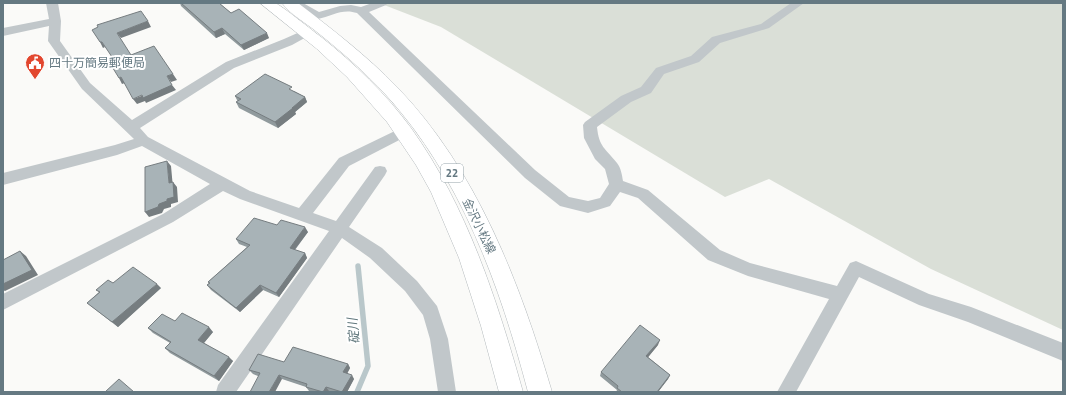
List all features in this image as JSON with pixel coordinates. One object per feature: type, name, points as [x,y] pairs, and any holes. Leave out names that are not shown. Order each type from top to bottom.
[{"type":"main road","name":"金沢小松線","points":[[267,3],[328,50],[352,72],[378,100],[404,132],[428,170],[448,210],[468,256],[488,315],[511,392]]},
{"type":"main road","name":"金沢小松線","points":[[289,3],[342,44],[393,92],[423,129],[450,169],[489,246],[512,300],[540,392]]},
{"type":"street","points":[[52,3],[56,21],[54,41],[86,86],[131,127],[143,141],[222,184],[270,204],[340,228],[376,252],[411,286],[423,299],[431,312],[436,325],[447,392]]},
{"type":"street","points":[[296,3],[318,16],[330,11],[341,9],[357,9],[361,11],[530,174],[565,202],[588,207],[605,202],[618,185]]},
{"type":"street","points":[[361,11],[382,3]]},
{"type":"street","points":[[618,185],[612,167],[600,154],[591,138],[590,125],[621,103],[646,90],[660,71],[695,59],[716,40],[765,26],[798,3]]},
{"type":"street","points":[[3,32],[56,21]]},
{"type":"street","points":[[131,127],[230,65],[288,42],[306,33]]},
{"type":"street","points":[[303,215],[344,162],[404,132]]},
{"type":"street","points":[[3,179],[117,150],[143,141]]},
{"type":"street","points":[[225,392],[380,171]]},
{"type":"street","points":[[3,302],[168,218],[222,184]]},
{"type":"street","points":[[618,185],[643,194],[714,255],[748,269],[841,295]]},
{"type":"street","points":[[786,392],[856,268],[925,300],[971,315],[1063,352]]},
{"type":"shaded area","points":[[379,3],[1063,3],[1063,330],[931,269],[769,179],[725,197],[441,27]]},
{"type":"building","points":[[181,3],[219,3],[231,13],[239,9],[267,33],[241,45],[222,28],[214,32]]},
{"type":"building","points":[[141,11],[148,21],[117,33],[131,55],[154,46],[173,74],[167,76],[172,85],[143,98],[142,95],[133,99],[121,77],[119,78],[111,65],[116,63],[92,30],[98,27],[97,25]]},
{"type":"building","points":[[265,74],[292,87],[289,89],[305,97],[275,122],[236,102],[241,99],[235,96]]},
{"type":"building","points":[[167,161],[169,183],[173,182],[174,197],[159,204],[158,207],[145,212],[145,167]]},
{"type":"building","points":[[254,218],[277,225],[281,220],[305,227],[290,248],[305,253],[276,293],[260,285],[236,308],[207,285],[210,283],[208,282],[250,245],[236,239]]},
{"type":"building","points":[[20,251],[32,270],[3,284],[3,260]]},
{"type":"building","points":[[133,267],[157,284],[112,322],[87,303],[100,292],[96,290],[108,280],[113,283]]},
{"type":"building","points":[[182,313],[209,327],[198,340],[229,357],[214,376],[165,348],[171,342],[148,328],[162,314],[175,321]]},
{"type":"building","points":[[640,325],[660,340],[646,356],[670,375],[657,392],[622,392],[617,388],[618,386],[601,372]]},
{"type":"building","points":[[293,347],[348,364],[343,372],[352,375],[342,392],[326,387],[323,392],[306,387],[307,384],[279,375],[269,392],[250,392],[260,373],[249,370],[258,354],[284,362]]},
{"type":"building","points":[[119,379],[134,392],[105,392]]},
{"type":"waterway","name":"碇川","points":[[357,392],[368,366],[358,266]]},
{"type":"place","name":"四十万簡易郵便局","points":[[35,80]]}]
